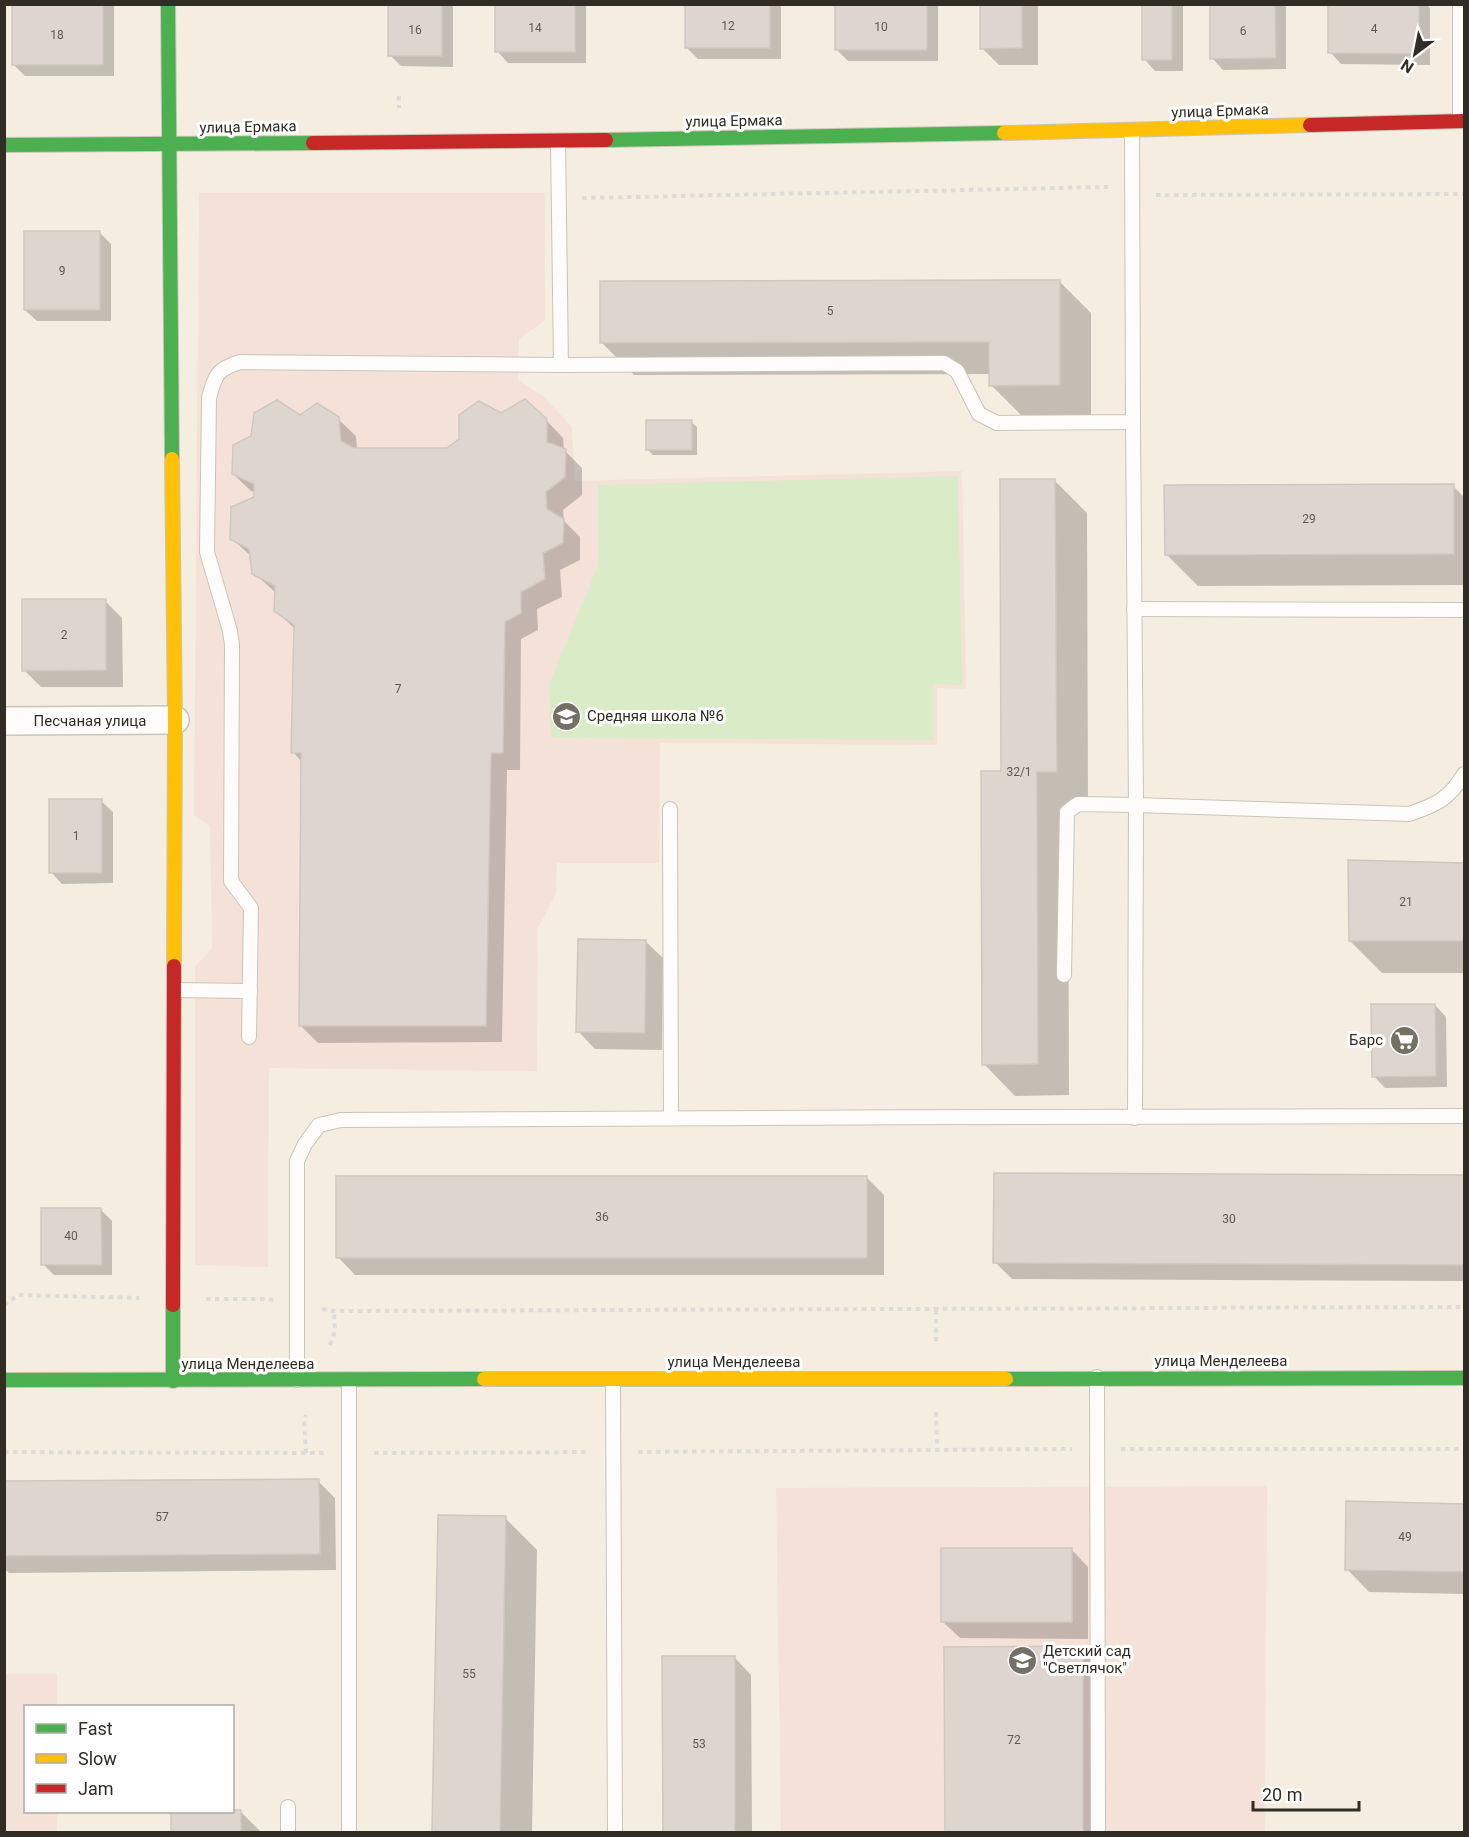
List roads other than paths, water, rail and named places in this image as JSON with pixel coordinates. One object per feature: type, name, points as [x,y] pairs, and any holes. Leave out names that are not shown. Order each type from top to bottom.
[{"type":"street","points":[[168,4],[175,720],[173,1381]]},
{"type":"street","name":"улица Ермака","points":[[4,145],[558,141],[1462,121]]},
{"type":"street","name":"Песчаная улица","points":[[4,721],[175,720]]},
{"type":"street","name":"улица Менделеева","points":[[4,1380],[1464,1378]]},
{"type":"lane","points":[[1460,4],[1462,121]]},
{"type":"lane","points":[[1132,130],[1136,805],[1135,1118]]},
{"type":"lane","points":[[558,141],[561,365]]},
{"type":"lane","points":[[249,1037],[251,908],[231,881],[232,645],[207,552],[209,398],[214,381],[223,367],[240,362],[561,365],[944,363],[957,371],[979,414],[997,423],[1133,422]]},
{"type":"lane","points":[[1134,609],[1464,610]]},
{"type":"lane","points":[[1064,975],[1066,812],[1078,804],[1409,814],[1445,799],[1464,774]]},
{"type":"lane","points":[[670,809],[671,1116]]},
{"type":"lane","points":[[174,990],[250,991]]},
{"type":"lane","points":[[297,1380],[297,1161],[305,1144],[319,1125],[340,1120],[671,1116],[1135,1118],[1464,1116]]},
{"type":"lane","points":[[1097,1377],[1098,1833]]},
{"type":"lane","points":[[613,1379],[615,1833]]},
{"type":"lane","points":[[349,1380],[349,1833]]},
{"type":"lane","points":[[288,1807],[288,1833]]},
{"type":"place","name":"Средняя школа №6","points":[[566,716]]},
{"type":"place","name":"Барс","points":[[1404,1040]]},
{"type":"place","name":"Детский сад \"Светлячок\"","points":[[1022,1660]]}]
